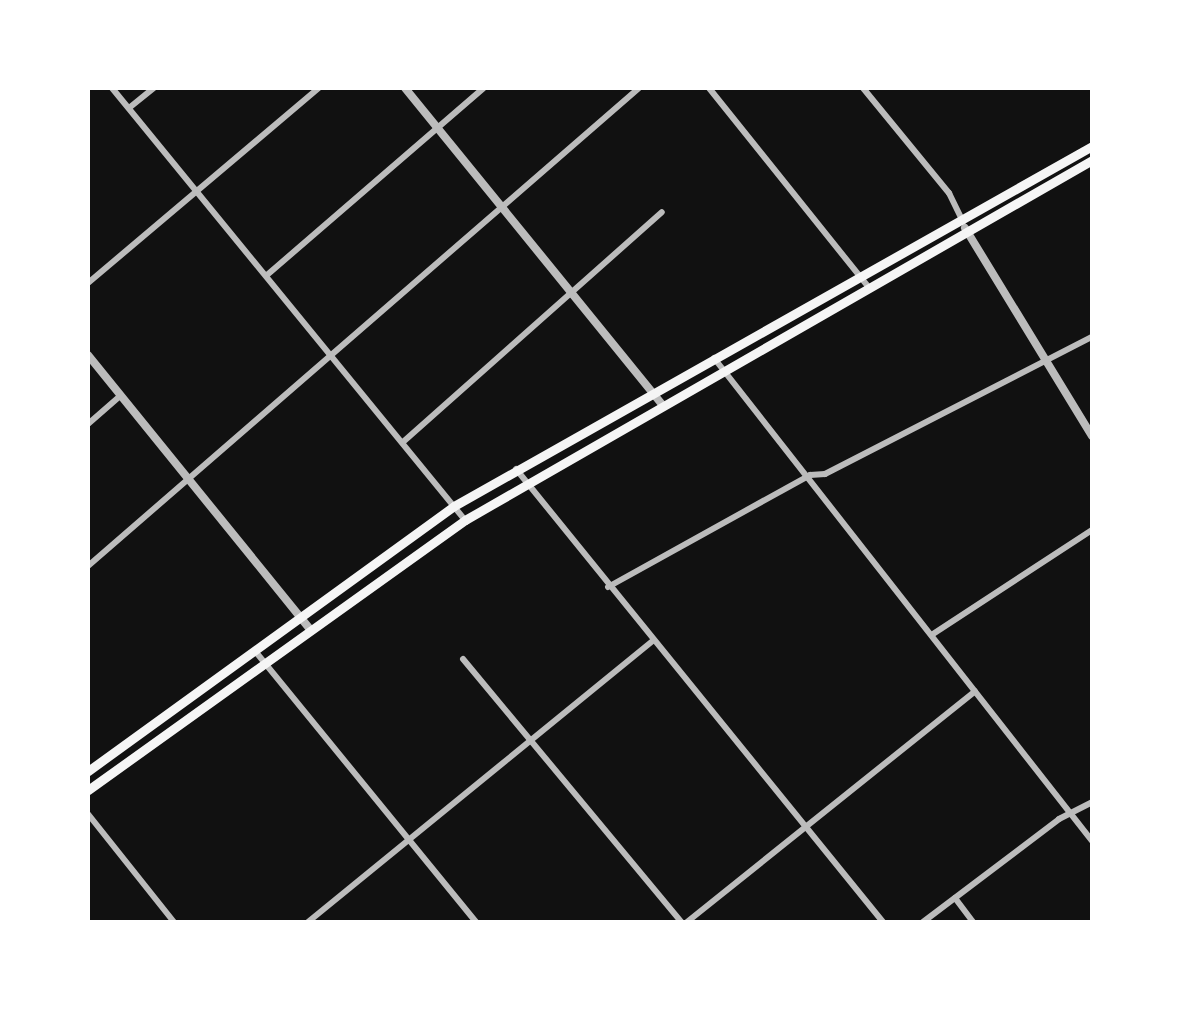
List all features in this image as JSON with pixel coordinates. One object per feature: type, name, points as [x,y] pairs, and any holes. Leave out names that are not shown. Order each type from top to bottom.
[{"type":"main road","points":[[88,790],[466,520],[526,482],[725,371],[1092,146]]},
{"type":"main road","points":[[88,771],[454,506],[859,272],[1092,160]]},
{"type":"street","points":[[112,88],[200,190],[466,520]]},
{"type":"street","points":[[129,108],[154,88]]},
{"type":"street","points":[[88,284],[320,88]]},
{"type":"street","points":[[405,88],[654,390],[663,406]]},
{"type":"street","points":[[267,275],[484,88]]},
{"type":"street","points":[[88,566],[639,88]]},
{"type":"street","points":[[709,88],[867,285]]},
{"type":"street","points":[[863,88],[949,193],[963,223],[1092,436]]},
{"type":"street","points":[[403,442],[662,212]]},
{"type":"street","points":[[608,586],[810,476],[826,474],[1049,363],[1092,337]]},
{"type":"street","points":[[88,355],[311,630]]},
{"type":"street","points":[[714,358],[1092,841]]},
{"type":"street","points":[[88,424],[120,396]]},
{"type":"street","points":[[516,469],[883,922]]},
{"type":"street","points":[[933,634],[1092,530]]},
{"type":"street","points":[[308,922],[654,641]]},
{"type":"street","points":[[255,651],[476,922]]},
{"type":"street","points":[[463,659],[684,922],[975,690]]},
{"type":"street","points":[[922,922],[1092,802]]},
{"type":"street","points":[[88,814],[174,922]]},
{"type":"street","points":[[955,898],[973,922]]}]
